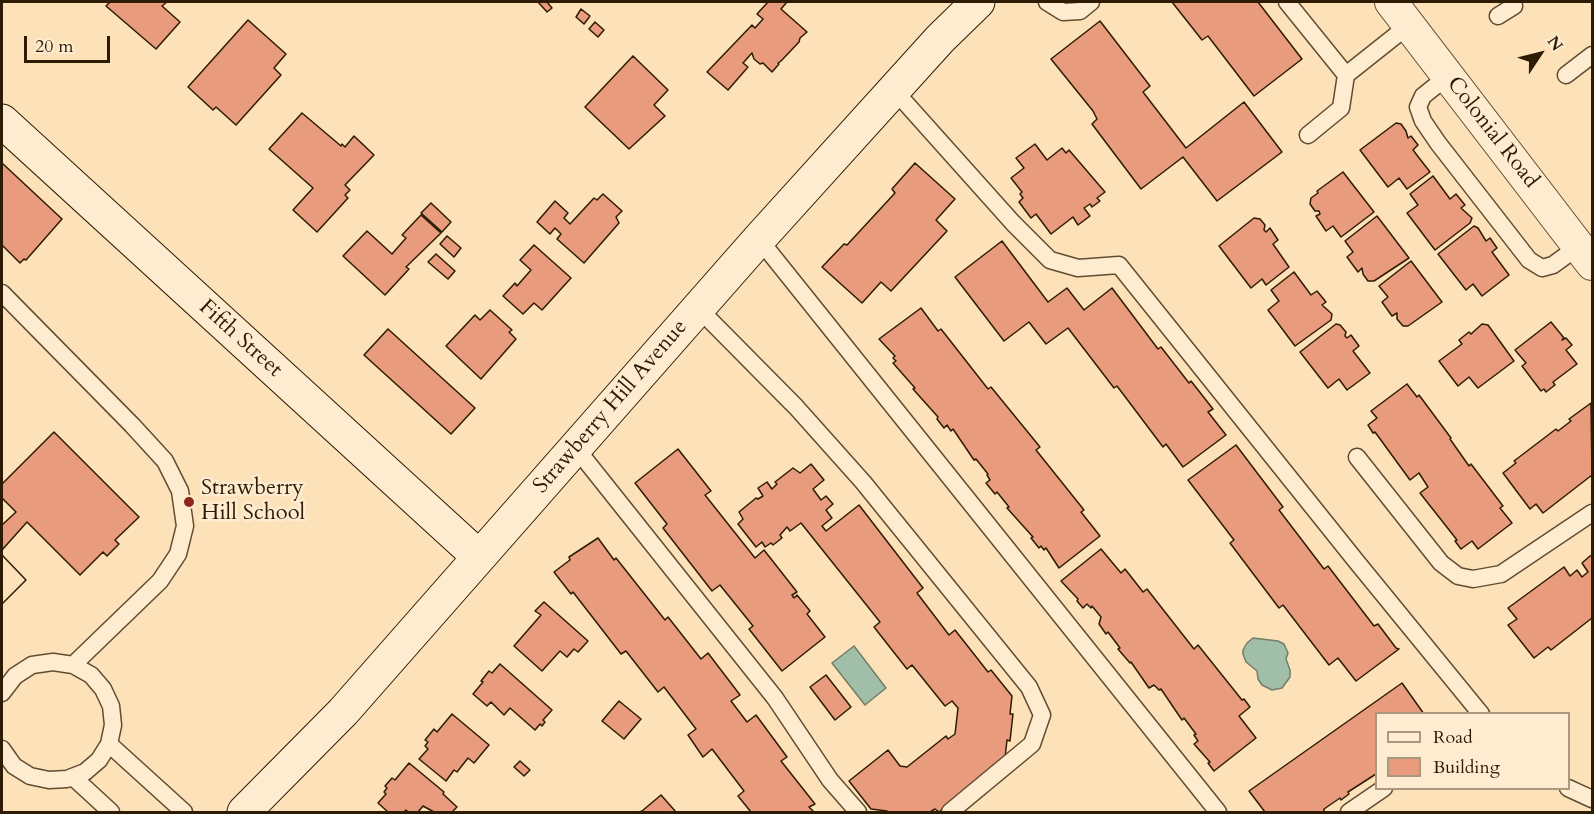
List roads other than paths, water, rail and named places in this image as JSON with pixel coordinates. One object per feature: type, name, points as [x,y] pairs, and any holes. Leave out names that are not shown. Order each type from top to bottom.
[{"type":"main road","name":"Strawberry Hill Avenue","points":[[244,813],[343,712],[759,239],[894,90],[978,2]]},
{"type":"main road","name":"Fifth Street","points":[[2,122],[479,557]]},
{"type":"street","name":"Colonial Road","points":[[1400,13],[1586,255]]},
{"type":"lane","points":[[1047,2],[1063,12],[1080,11],[1091,2]]},
{"type":"lane","points":[[1287,2],[1346,75]]},
{"type":"lane","points":[[1498,16],[1514,6]]},
{"type":"lane","points":[[1308,135],[1341,108],[1346,75],[1400,13]]},
{"type":"lane","points":[[1566,75],[1593,55]]},
{"type":"lane","points":[[1448,76],[1424,96],[1418,107],[1423,121],[1438,143],[1529,260],[1542,268],[1586,255]]},
{"type":"lane","points":[[894,90],[1013,223],[1050,260],[1078,268],[1119,265],[1479,712]]},
{"type":"lane","points":[[759,239],[1218,813]]},
{"type":"lane","points":[[2,293],[165,461],[180,491],[184,526],[178,554],[160,581],[73,665]]},
{"type":"lane","points":[[698,308],[796,407],[862,482],[1029,687],[1042,715],[1032,744],[950,813]]},
{"type":"lane","points":[[575,447],[775,698],[830,780],[858,813]]},
{"type":"lane","points":[[1357,457],[1440,563],[1458,576],[1473,579],[1501,574],[1593,513]]},
{"type":"lane","points":[[2,693],[15,676],[32,665],[52,662],[73,665],[91,675],[103,689],[111,706],[113,725],[109,744],[99,760],[85,772],[73,777],[49,780],[30,776],[14,766],[2,749]]},
{"type":"lane","points":[[109,744],[184,813]]},
{"type":"lane","points":[[73,777],[111,813]]},
{"type":"lane","points":[[1570,788],[1593,799]]},
{"type":"lane","points":[[1349,813],[1383,790]]},
{"type":"place","name":"Strawberry Hill School","points":[[189,502]]}]
